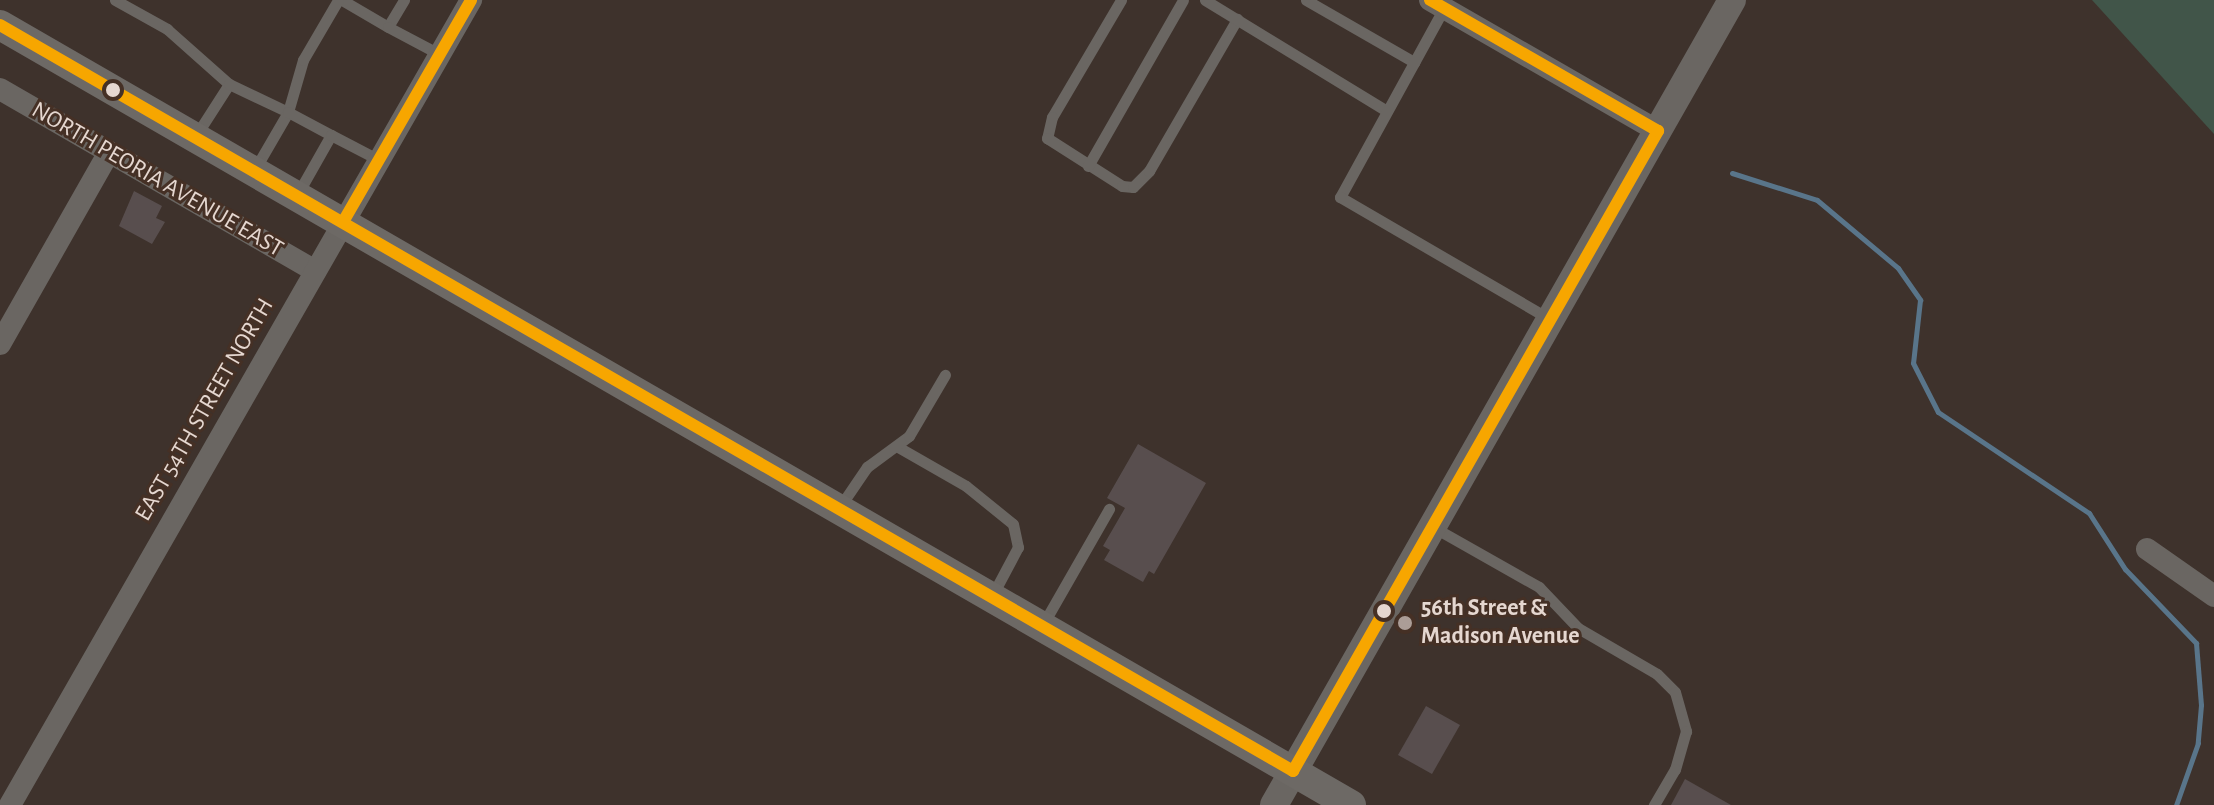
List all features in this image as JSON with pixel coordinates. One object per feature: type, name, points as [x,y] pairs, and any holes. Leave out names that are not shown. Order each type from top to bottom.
[{"type":"main road","points":[[0,25],[1351,805]]},
{"type":"street","name":"EAST 54TH STREET NORTH","points":[[10,805],[471,0]]},
{"type":"street","points":[[1274,805],[1732,0]]},
{"type":"street","points":[[1437,4],[1658,131]]},
{"type":"street","name":"NORTH PEORIA AVENUE EAST","points":[[0,89],[315,271]]},
{"type":"street","points":[[0,344],[109,152]]},
{"type":"street","points":[[2147,549],[2214,596]]},
{"type":"lane","points":[[115,0],[167,29],[229,84],[379,160]]},
{"type":"lane","points":[[254,171],[288,112],[303,60],[340,0],[439,54]]},
{"type":"lane","points":[[388,27],[404,0]]},
{"type":"lane","points":[[1121,0],[1048,127],[1047,138],[1054,146],[1122,186],[1141,182],[1237,19]]},
{"type":"lane","points":[[1088,166],[1183,0]]},
{"type":"lane","points":[[1205,0],[1387,111]]},
{"type":"lane","points":[[1306,0],[1414,62]]},
{"type":"lane","points":[[1437,4],[1414,62],[1340,197],[1550,319]]},
{"type":"lane","points":[[195,137],[229,84]]},
{"type":"lane","points":[[297,195],[331,135]]},
{"type":"lane","points":[[839,509],[867,467],[898,447],[945,375]]},
{"type":"lane","points":[[898,447],[966,486],[1013,524],[1018,547],[991,597]]},
{"type":"lane","points":[[1042,627],[1109,509]]},
{"type":"lane","points":[[1433,527],[1539,587],[1578,628],[1657,674],[1675,692],[1686,731],[1675,769],[1654,805]]},
{"type":"green space","points":[[2092,0],[2214,0],[2214,134]]},
{"type":"building","points":[[134,191],[162,206],[156,218],[165,222],[152,244],[119,226]]},
{"type":"building","points":[[1138,444],[1206,483],[1154,574],[1149,571],[1143,582],[1104,560],[1110,550],[1103,546],[1125,508],[1107,498]]},
{"type":"building","points":[[1426,706],[1460,725],[1432,774],[1398,755]]},
{"type":"building","points":[[1685,779],[1731,805],[1671,805]]},
{"type":"waterway","points":[[1732,173],[1817,200],[1898,268],[1920,300],[1913,363],[1938,412],[2089,513],[2125,569],[2196,643],[2201,705],[2198,743],[2176,805]]},
{"type":"transit line","points":[[343,222],[471,0]]},
{"type":"transit line","points":[[0,25],[1293,771],[1658,131],[1430,0]]},
{"type":"place","name":"56th Street & Madison Avenue","points":[[1405,623]]}]
